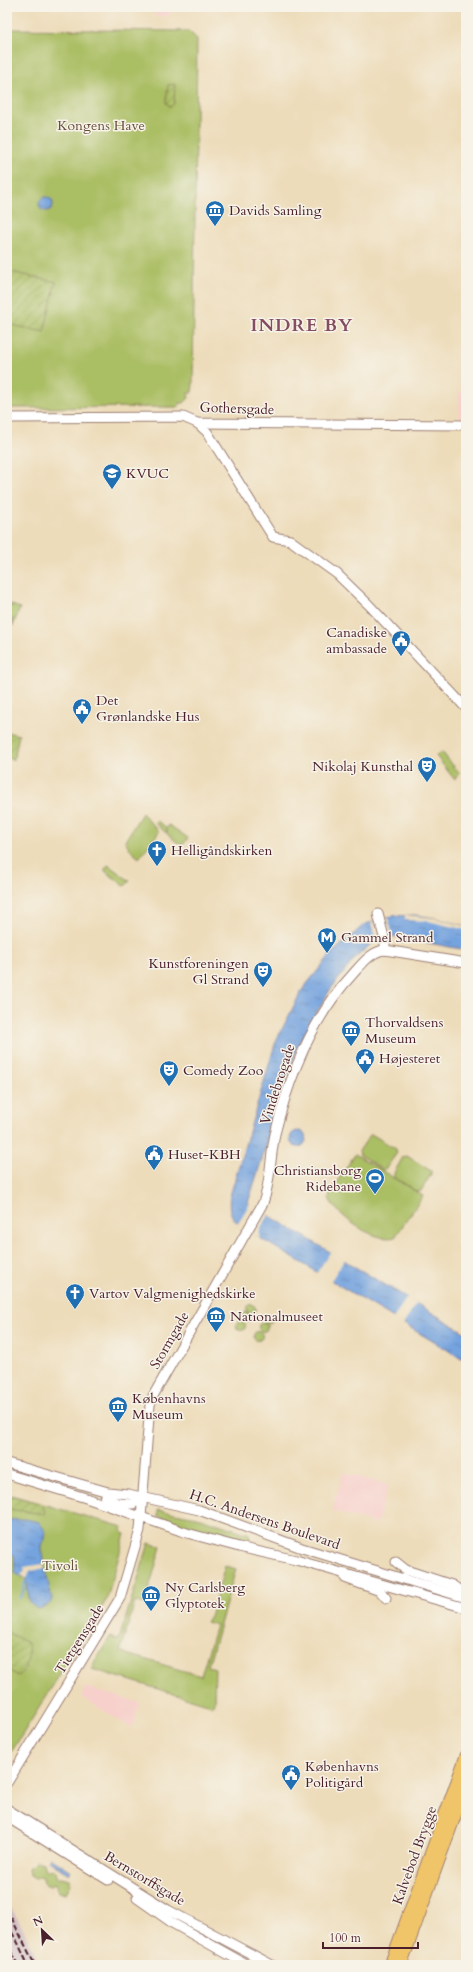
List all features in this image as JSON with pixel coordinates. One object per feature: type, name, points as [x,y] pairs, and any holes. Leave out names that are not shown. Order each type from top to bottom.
[{"type":"main road","name":"Kalvebod Brygge","points":[[390,1965],[466,1756]]},
{"type":"main road","name":"Kalvebod Brygge","points":[[401,1965],[466,1786]]},
{"type":"street","name":"Gothersgade","points":[[7,418],[183,417],[196,423],[466,425]]},
{"type":"street","points":[[196,423],[207,432],[266,524],[272,537],[290,540],[337,574],[369,605],[466,708]]},
{"type":"street","points":[[379,918],[384,938],[385,950],[466,963]]},
{"type":"street","name":"Vindebrogade","points":[[260,1210],[267,1191],[276,1131],[305,1044],[344,984],[372,955],[378,951],[385,950]]},
{"type":"street","name":"Stormgade","points":[[142,1497],[150,1405],[153,1396],[260,1210]]},
{"type":"street","name":"H.C. Andersens Boulevard","points":[[7,1463],[99,1490],[142,1497],[215,1515],[302,1548],[466,1598]]},
{"type":"street","name":"H.C. Andersens Boulevard","points":[[7,1474],[86,1498],[141,1518],[239,1547],[274,1554],[466,1608]]},
{"type":"street","points":[[18,1478],[54,1482],[118,1503],[133,1504],[142,1497]]},
{"type":"street","name":"Tietgensgade","points":[[7,1783],[119,1602],[139,1533],[142,1497]]},
{"type":"street","points":[[396,1562],[406,1570],[452,1585],[466,1595]]},
{"type":"street","points":[[338,1572],[357,1584],[380,1591],[386,1598]]},
{"type":"street","name":"Bernstorffsgade","points":[[7,1809],[168,1910],[272,1965]]},
{"type":"street","name":"Bernstorffsgade","points":[[7,1817],[113,1883],[174,1924],[247,1965]]},
{"type":"shaded area","points":[[155,7],[170,7],[170,16],[155,16]]},
{"type":"shaded area","points":[[463,386],[466,386],[466,418],[459,418],[459,392],[463,392]]},
{"type":"shaded area","points":[[343,1472],[388,1485],[377,1524],[332,1511]]},
{"type":"shaded area","points":[[85,1687],[140,1703],[132,1728],[82,1697]]},
{"type":"shaded area","points":[[7,1901],[23,1928],[40,1965],[7,1965]]},
{"type":"green space","name":"Kongens Have","points":[[7,29],[189,31],[197,39],[193,384],[192,393],[188,393],[189,398],[184,403],[179,403],[178,407],[7,408]]},
{"type":"green space","points":[[175,84],[174,104],[170,107],[166,103],[168,85]]},
{"type":"green space","points":[[7,271],[56,282],[44,332],[7,324]]},
{"type":"green space","points":[[7,603],[20,608],[13,626],[12,618],[7,616]]},
{"type":"green space","points":[[7,732],[19,735],[14,760],[7,758]]},
{"type":"green space","points":[[442,752],[460,774],[454,779],[436,756]]},
{"type":"green space","points":[[142,813],[159,832],[139,858],[132,852],[125,841]]},
{"type":"green space","points":[[157,821],[167,828],[169,825],[188,838],[182,846],[167,834],[167,829],[166,833],[155,823]]},
{"type":"green space","points":[[108,865],[130,881],[125,886],[105,871]]},
{"type":"green space","points":[[370,1135],[373,1135],[396,1149],[397,1153],[383,1170],[360,1155],[359,1151]]},
{"type":"green space","name":"Christiansborg Ridebane","points":[[355,1154],[423,1196],[395,1237],[387,1238],[378,1236],[359,1228],[342,1215],[329,1198],[331,1191]]},
{"type":"green space","points":[[407,1156],[431,1171],[431,1174],[421,1191],[417,1192],[394,1177],[394,1173],[403,1157]]},
{"type":"green space","points":[[249,1305],[253,1305],[255,1309],[253,1313],[249,1313],[247,1311],[247,1307]]},
{"type":"green space","points":[[246,1312],[251,1317],[246,1322],[241,1317]]},
{"type":"green space","points":[[266,1315],[270,1315],[272,1319],[270,1323],[266,1323],[264,1321],[264,1317]]},
{"type":"green space","points":[[241,1321],[246,1326],[241,1331],[236,1326]]},
{"type":"green space","points":[[263,1322],[268,1327],[263,1332],[258,1327]]},
{"type":"green space","points":[[256,1332],[260,1332],[262,1336],[260,1340],[256,1340],[254,1338],[254,1334]]},
{"type":"green space","name":"Tivoli","points":[[7,1494],[123,1527],[122,1531],[125,1534],[107,1599],[7,1759]]},
{"type":"green space","points":[[7,1494],[43,1504],[45,1514],[7,1509]]},
{"type":"green space","points":[[158,1510],[197,1517],[249,1534],[250,1539],[247,1541],[206,1532],[158,1516]]},
{"type":"green space","points":[[149,1543],[161,1547],[147,1595],[146,1604],[135,1602],[120,1652],[201,1676],[216,1625],[206,1622],[211,1614],[225,1566],[236,1569],[208,1666],[215,1668],[214,1703],[211,1705],[92,1669],[110,1637],[119,1640]]},
{"type":"green space","points":[[7,1632],[28,1643],[28,1657],[26,1666],[17,1676],[7,1669],[7,1659],[10,1657],[7,1648]]},
{"type":"green space","points":[[36,1861],[43,1863],[45,1871],[51,1869],[56,1871],[58,1879],[62,1877],[69,1879],[71,1884],[66,1893],[58,1892],[55,1884],[50,1886],[45,1884],[42,1876],[35,1878],[30,1875],[29,1868]]},
{"type":"water","points":[[43,197],[49,197],[53,201],[53,207],[49,211],[43,211],[39,207],[39,201]]},
{"type":"water","points":[[415,915],[435,918],[466,926],[466,950],[392,936],[377,939],[355,958],[330,990],[298,1045],[248,1203],[466,1333],[466,1361],[248,1231],[235,1221],[231,1213],[229,1202],[276,1041],[302,990],[331,954],[365,924],[383,920],[392,916]]},
{"type":"water","points":[[298,1131],[305,1136],[306,1139],[301,1146],[298,1147],[291,1142],[290,1139],[295,1132]]},
{"type":"water","points":[[26,1519],[39,1522],[46,1532],[42,1546],[42,1555],[52,1599],[46,1606],[37,1609],[30,1603],[26,1579],[15,1573],[14,1555],[7,1551],[7,1520]]},
{"type":"water","points":[[50,1858],[71,1871],[69,1874],[48,1861]]},
{"type":"pier","points":[[405,915],[435,918],[466,926],[466,930],[428,921],[405,920]]},
{"type":"pier","points":[[388,918],[393,936],[376,940],[371,923]]},
{"type":"pier","points":[[250,1203],[269,1215],[260,1230],[259,1238],[237,1225]]},
{"type":"pier","points":[[331,1251],[345,1259],[330,1282],[316,1274]]},
{"type":"pier","points":[[407,1297],[417,1303],[403,1325],[393,1319]]},
{"type":"pier","points":[[44,1564],[45,1568],[31,1571],[25,1579],[21,1575],[25,1571],[24,1567]]},
{"type":"waterway","points":[[7,1563],[10,1577]]},
{"type":"waterway","points":[[20,1598],[26,1581]]},
{"type":"railway","points":[[7,1909],[35,1965]]},
{"type":"railway","points":[[7,1924],[28,1965]]},
{"type":"railway","points":[[7,1944],[18,1965]]},
{"type":"railway","points":[[7,1959],[10,1965]]},
{"type":"place","name":"Davids Samling","points":[[215,227]]},
{"type":"place","name":"KVUC","points":[[112,490]]},
{"type":"place","name":"Canadiske ambassade","points":[[401,657]]},
{"type":"place","name":"Det Grønlandske Hus","points":[[82,725]]},
{"type":"place","name":"Nikolaj Kunsthal","points":[[427,783]]},
{"type":"place","name":"Helligåndskirken","points":[[157,867]]},
{"type":"place","name":"Gammel Strand","points":[[327,954]]},
{"type":"place","name":"Kunstforeningen Gl Strand","points":[[263,988]]},
{"type":"place","name":"Thorvaldsens Museum","points":[[351,1047]]},
{"type":"place","name":"Højesteret","points":[[365,1075]]},
{"type":"place","name":"Comedy Zoo","points":[[169,1087]]},
{"type":"place","name":"Huset-KBH","points":[[154,1171]]},
{"type":"place","name":"Christiansborg Ridebane","points":[[375,1195]]},
{"type":"place","name":"Vartov Valgmenighedskirke","points":[[75,1310]]},
{"type":"place","name":"Nationalmuseet","points":[[216,1333]]},
{"type":"place","name":"Københavns Museum","points":[[118,1423]]},
{"type":"place","name":"Ny Carlsberg Glyptotek","points":[[151,1612]]},
{"type":"place","name":"Københavns Politigård","points":[[291,1791]]},
{"type":"district","name":"INDRE BY","points":[[302,325]]}]
